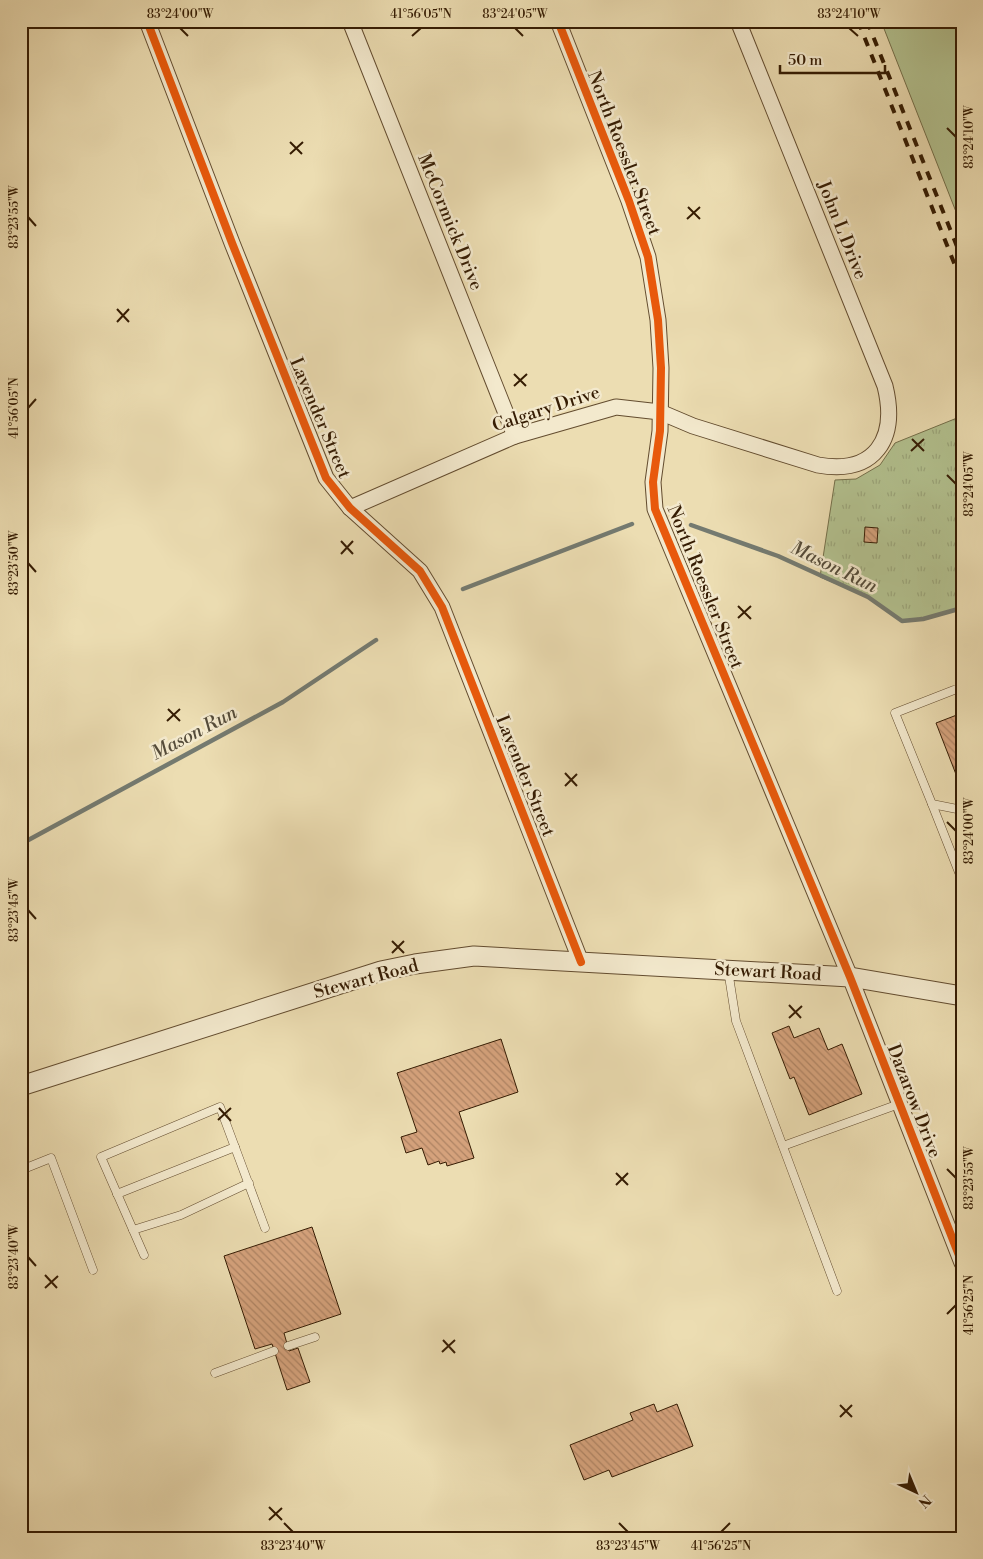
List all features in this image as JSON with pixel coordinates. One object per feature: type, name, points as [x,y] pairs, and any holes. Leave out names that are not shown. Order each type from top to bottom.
[{"type":"street","name":"Lavender Street","points":[[147,21],[235,252],[326,478],[350,508],[420,571],[442,607],[581,962]]},
{"type":"street","name":"McCormick Drive","points":[[350,21],[515,436]]},
{"type":"street","name":"North Roessler Street","points":[[558,21],[629,201],[648,257],[658,320],[661,368],[660,431],[653,482],[655,509],[850,977]]},
{"type":"street","name":"John L Drive","points":[[738,21],[885,386],[889,403],[888,425],[883,440],[874,454]]},
{"type":"street","name":"Calgary Drive","points":[[350,508],[515,436],[616,407],[660,412],[693,426],[818,465],[849,467],[862,463],[874,454]]},
{"type":"street","name":"Stewart Road","points":[[21,1086],[381,971],[474,956],[850,977],[962,996]]},
{"type":"street","name":"Dazarow Drive","points":[[850,977],[962,1263]]},
{"type":"lane","points":[[954,690],[894,713],[962,880]]},
{"type":"lane","points":[[932,804],[962,810]]},
{"type":"lane","points":[[728,970],[736,1021],[837,1291]]},
{"type":"lane","points":[[783,1146],[899,1104]]},
{"type":"lane","points":[[144,1255],[101,1157],[220,1107],[265,1228]]},
{"type":"lane","points":[[117,1194],[235,1147]]},
{"type":"lane","points":[[21,1170],[51,1158],[93,1270]]},
{"type":"lane","points":[[133,1230],[181,1215],[249,1183]]},
{"type":"lane","points":[[288,1346],[315,1337]]},
{"type":"lane","points":[[214,1373],[274,1351]]},
{"type":"green space","points":[[881,21],[962,21],[962,227]]},
{"type":"green space","points":[[962,416],[962,608],[923,619],[902,621],[868,597],[820,577],[835,480],[856,479],[880,465],[895,443]]},
{"type":"building","points":[[865,527],[878,528],[877,543],[864,542]]},
{"type":"building","points":[[962,713],[962,781],[959,782],[936,723]]},
{"type":"building","points":[[789,1026],[794,1038],[819,1028],[828,1050],[842,1044],[862,1094],[809,1115],[794,1077],[790,1079],[772,1033]]},
{"type":"building","points":[[501,1039],[518,1092],[459,1112],[474,1158],[447,1166],[446,1162],[440,1164],[439,1161],[428,1165],[422,1148],[406,1153],[401,1137],[417,1132],[397,1073]]},
{"type":"building","points":[[312,1227],[341,1314],[284,1333],[289,1351],[298,1348],[310,1382],[287,1390],[272,1344],[255,1349],[224,1256]]},
{"type":"building","points":[[654,1404],[657,1412],[677,1404],[693,1446],[612,1477],[609,1470],[584,1480],[570,1445],[633,1420],[630,1413]]},
{"type":"waterway","name":"Mason Run","points":[[463,589],[632,524]]},
{"type":"waterway","name":"Mason Run","points":[[691,525],[778,556],[868,597],[902,621],[923,619],[962,608]]},
{"type":"waterway","name":"Mason Run","points":[[21,844],[283,702],[376,640]]},
{"type":"railway","points":[[858,21],[962,283]]},
{"type":"railway","points":[[867,21],[962,259]]},
{"type":"cycle path","points":[[147,21],[232,243],[326,478],[350,508],[420,571],[442,607],[581,962]]},
{"type":"cycle path","points":[[558,21],[629,201],[648,257],[658,320],[661,368],[660,431],[653,482],[655,509],[850,977],[962,1263]]}]
